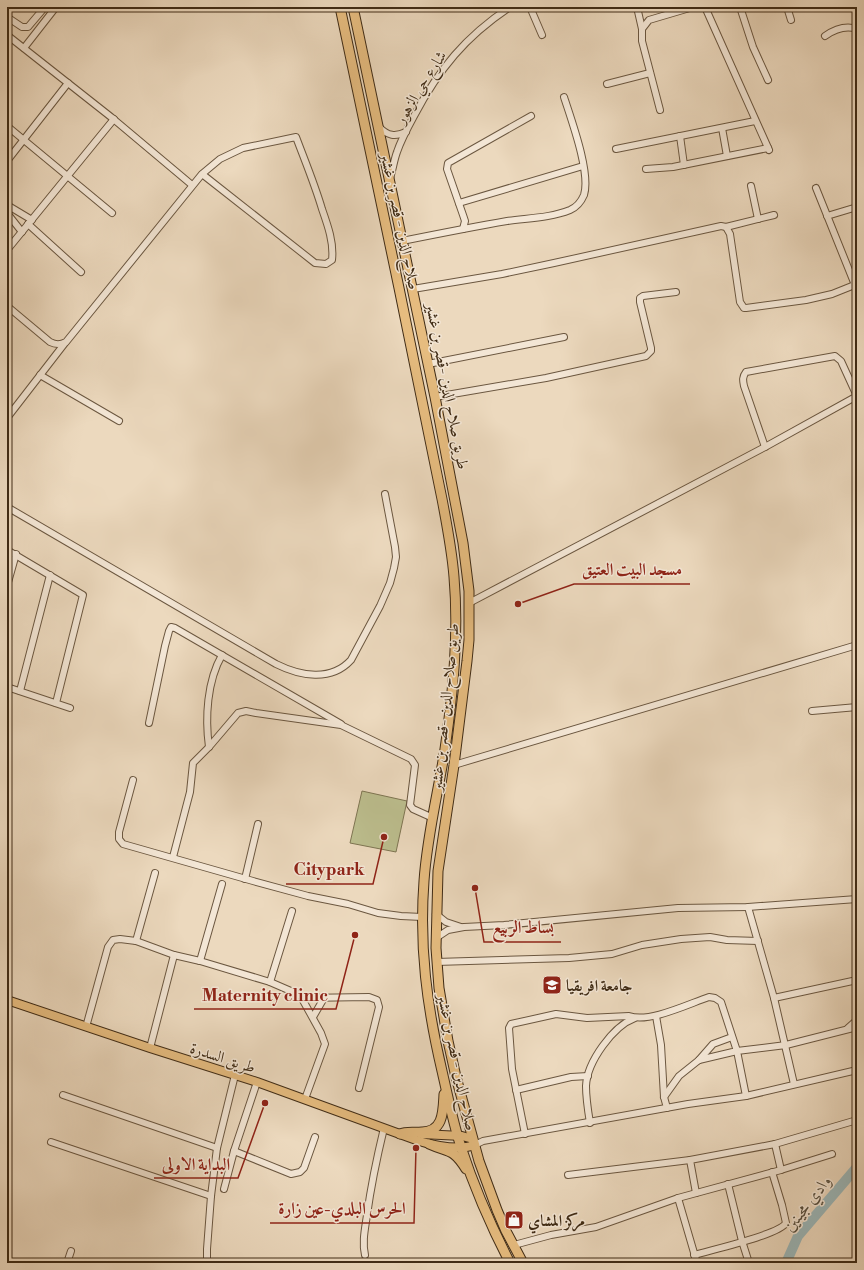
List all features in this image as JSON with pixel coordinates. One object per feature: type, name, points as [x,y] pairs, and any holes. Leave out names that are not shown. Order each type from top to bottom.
[{"type":"highway","name":"صلاح الدين - قصر بن غشير","points":[[340,7],[448,532],[454,578],[456,615],[451,694],[445,748],[424,878],[422,918],[428,1006],[445,1084],[461,1147],[474,1181],[510,1263]]},
{"type":"highway","name":"طريق صلاح الدين -قصر بن غشير","points":[[353,7],[435,398],[463,543],[469,603],[467,661],[454,765],[440,850],[436,894],[436,962],[439,988],[448,1042],[474,1142],[490,1192],[523,1263]]},
{"type":"highway","points":[[424,413],[437,411]]},
{"type":"highway","points":[[400,1134],[407,1132],[427,1132],[436,1126],[444,1114],[445,1084]]},
{"type":"highway","points":[[429,1144],[455,1154],[474,1181]]},
{"type":"main road","name":"طريق السدرة","points":[[7,1000],[257,1082],[429,1144],[461,1147],[474,1142]]},
{"type":"main road","points":[[400,1134],[458,1136],[474,1142]]},
{"type":"street","points":[[7,16],[22,27],[28,27],[45,7]]},
{"type":"street","points":[[24,48],[56,7]]},
{"type":"street","name":"شارع حي الزهور","points":[[390,178],[397,151],[425,97],[440,72],[452,56],[487,24],[510,7]]},
{"type":"street","points":[[530,7],[542,35]]},
{"type":"street","points":[[637,7],[642,29],[641,37],[660,110]]},
{"type":"street","points":[[642,29],[649,20],[693,7]]},
{"type":"street","points":[[646,170],[684,165],[768,149],[705,7]]},
{"type":"street","points":[[740,7],[753,47],[768,80]]},
{"type":"street","points":[[787,7],[791,20]]},
{"type":"street","points":[[825,36],[840,28],[845,27],[857,29]]},
{"type":"street","points":[[7,35],[114,119],[192,186]]},
{"type":"street","points":[[607,84],[650,73]]},
{"type":"street","points":[[7,161],[68,83]]},
{"type":"street","points":[[402,241],[463,229],[546,216],[574,208],[579,204],[585,187],[583,166],[575,132],[564,97]]},
{"type":"street","points":[[463,229],[464,221],[447,168],[448,163],[531,116]]},
{"type":"street","points":[[7,250],[114,119]]},
{"type":"street","points":[[616,149],[756,121]]},
{"type":"street","points":[[377,125],[384,133],[389,135],[396,136],[406,132]]},
{"type":"street","points":[[7,126],[112,213]]},
{"type":"street","points":[[722,128],[727,156]]},
{"type":"street","points":[[680,136],[684,165]]},
{"type":"street","points":[[7,418],[66,342],[192,186],[202,174],[220,159],[243,148],[296,137],[315,186],[331,236],[333,253],[332,260],[326,264],[315,263],[202,174]]},
{"type":"street","points":[[459,204],[583,166]]},
{"type":"street","points":[[751,186],[758,219]]},
{"type":"street","points":[[726,227],[730,234],[740,302],[744,308],[813,299],[832,294],[856,284],[816,188]]},
{"type":"street","points":[[7,205],[30,222],[81,272]]},
{"type":"street","points":[[827,216],[857,207]]},
{"type":"street","points":[[7,214],[22,232]]},
{"type":"street","points":[[413,289],[502,274],[721,226],[726,227],[774,215]]},
{"type":"street","points":[[435,398],[546,378],[646,356],[651,351],[651,348],[640,298],[643,296],[676,292]]},
{"type":"street","points":[[7,306],[50,342],[56,345],[61,345],[66,342]]},
{"type":"street","points":[[428,364],[564,337]]},
{"type":"street","points":[[469,603],[765,447],[857,396],[841,362],[835,356],[746,372],[743,375],[742,379],[744,386],[765,447]]},
{"type":"street","points":[[40,375],[119,421]]},
{"type":"street","points":[[7,507],[276,664],[296,672],[316,675],[328,674],[341,669],[351,660],[390,583],[396,554],[385,494]]},
{"type":"street","points":[[7,550],[83,595],[56,703]]},
{"type":"street","points":[[7,586],[16,554]]},
{"type":"street","points":[[20,691],[50,575]]},
{"type":"street","points":[[149,723],[165,646],[170,628],[175,628],[346,726],[411,759],[414,763],[410,805],[413,809],[433,818]]},
{"type":"street","points":[[454,765],[857,645]]},
{"type":"street","points":[[209,747],[207,725],[211,683],[215,669],[222,655]]},
{"type":"street","points":[[7,687],[70,708]]},
{"type":"street","points":[[812,711],[857,707]]},
{"type":"street","points":[[173,857],[190,792],[192,763],[209,747],[238,713],[256,713],[346,726]]},
{"type":"street","points":[[133,780],[119,832],[119,839],[123,844],[173,857],[245,879],[385,915],[422,918]]},
{"type":"street","points":[[245,879],[258,824]]},
{"type":"street","points":[[136,942],[155,873]]},
{"type":"street","points":[[200,960],[222,884]]},
{"type":"street","points":[[436,938],[448,930],[464,928],[678,908],[748,907],[857,899]]},
{"type":"street","points":[[748,907],[774,998],[794,1084]]},
{"type":"street","points":[[270,982],[292,910]]},
{"type":"street","points":[[436,914],[446,922],[464,928]]},
{"type":"street","points":[[436,962],[569,958],[612,954],[642,945],[681,939],[710,937],[727,940],[758,941]]},
{"type":"street","points":[[86,1027],[108,947],[113,940],[120,939],[136,942],[174,955],[200,960],[270,982],[300,994],[322,1033],[324,1044],[306,1099]]},
{"type":"street","points":[[150,1048],[174,955]]},
{"type":"street","points":[[774,998],[857,980]]},
{"type":"street","points":[[302,998],[369,997],[377,1000],[379,1007],[359,1088]]},
{"type":"street","points":[[590,1123],[586,1086],[588,1076],[601,1049],[609,1037],[629,1020],[656,1016],[709,997],[715,998],[721,1002],[737,1051],[746,1096]]},
{"type":"street","points":[[313,1017],[324,998]]},
{"type":"street","points":[[525,1134],[512,1069],[509,1028],[511,1024],[556,1014],[587,1018],[629,1016],[635,1018]]},
{"type":"street","points":[[656,1016],[661,1045],[664,1097],[667,1108]]},
{"type":"street","points":[[846,1029],[857,1020]]},
{"type":"street","points":[[699,1060],[737,1051],[786,1045],[857,1027]]},
{"type":"street","points":[[664,1097],[679,1076],[699,1060],[713,1044],[732,1037]]},
{"type":"street","points":[[474,1142],[590,1123],[667,1108],[746,1096],[857,1070]]},
{"type":"street","points":[[207,1263],[211,1196],[217,1148],[235,1075]]},
{"type":"street","points":[[516,1090],[571,1077],[588,1076]]},
{"type":"street","points":[[224,1189],[234,1151],[257,1082]]},
{"type":"street","points":[[63,1095],[217,1148]]},
{"type":"street","points":[[568,1175],[690,1160],[775,1144],[857,1120]]},
{"type":"street","points":[[365,1255],[363,1244],[377,1156],[384,1128]]},
{"type":"street","points":[[234,1151],[291,1174],[296,1174],[304,1168],[315,1137]]},
{"type":"street","points":[[51,1142],[211,1196]]},
{"type":"street","points":[[775,1144],[781,1170]]},
{"type":"street","points":[[514,1245],[551,1235],[596,1227],[678,1198],[781,1170],[832,1154]]},
{"type":"street","points":[[690,1160],[696,1193]]},
{"type":"street","points":[[694,1255],[782,1228],[786,1223],[772,1172]]},
{"type":"street","points":[[728,1184],[749,1263]]},
{"type":"street","points":[[678,1198],[696,1263]]},
{"type":"street","points":[[67,1263],[71,1252]]},
{"type":"green space","points":[[362,791],[407,801],[396,852],[350,843]]},
{"type":"waterway","name":"وادي مجينين","points":[[786,1263],[798,1236],[857,1167]]},
{"type":"place","name":"مسجد البيت العتيق","points":[[518,604]]},
{"type":"place","name":"Citypark","points":[[384,837]]},
{"type":"place","name":"بساط الربيع","points":[[475,888]]},
{"type":"place","name":"Maternity clinic","points":[[355,935]]},
{"type":"place","name":"جامعة افريقيا","points":[[552,985]]},
{"type":"place","name":"البداية الاولى","points":[[265,1103]]},
{"type":"place","name":"الحرس البلدي-عين زارة","points":[[416,1148]]},
{"type":"place","name":"مركز المشاي","points":[[514,1220]]}]
